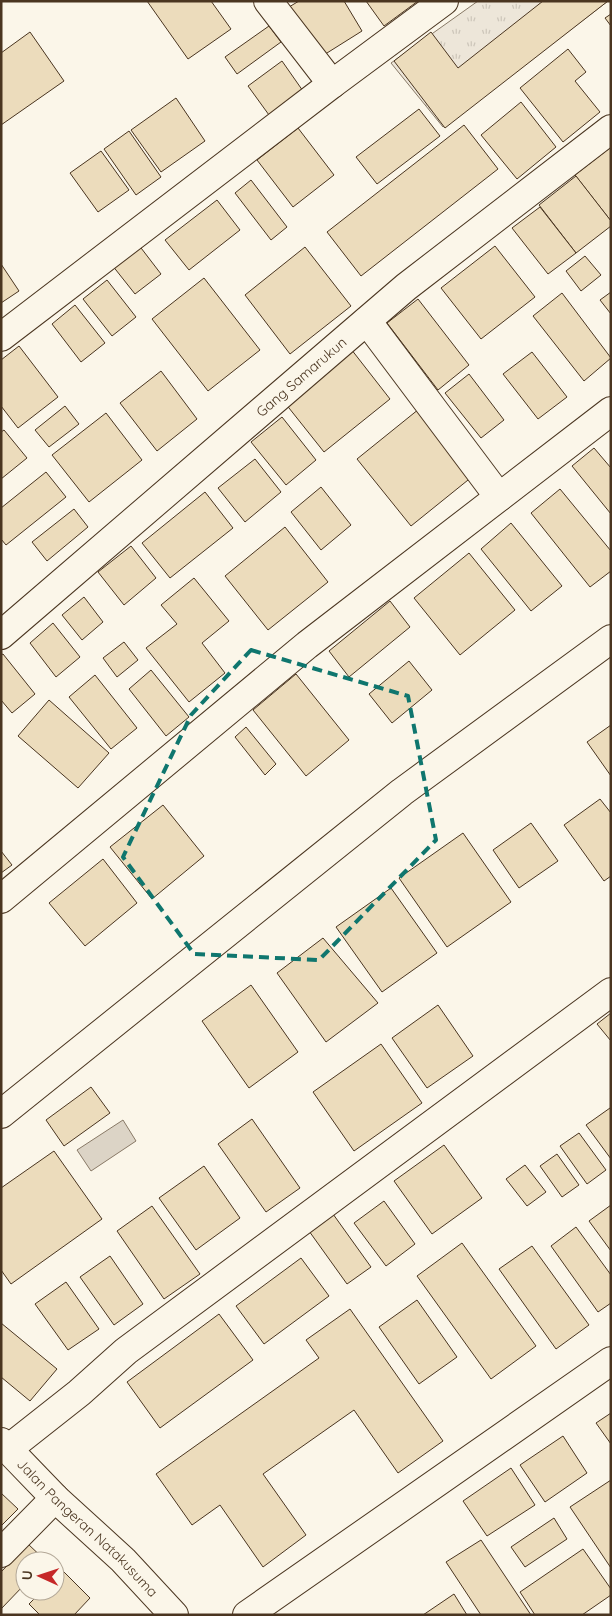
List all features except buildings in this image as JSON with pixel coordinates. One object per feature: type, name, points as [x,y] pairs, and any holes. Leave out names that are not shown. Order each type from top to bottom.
[{"type":"street","points":[[268,1],[332,84]]},
{"type":"street","points":[[1,337],[332,84],[444,1]]},
{"type":"street","name":"Gang Samarukun","points":[[1,635],[406,286],[611,129]]},
{"type":"street","points":[[367,320],[499,497]]},
{"type":"street","points":[[1,898],[307,645],[611,411]]},
{"type":"street","points":[[1,1114],[402,792],[611,639]]},
{"type":"street","points":[[5,1445],[79,1393],[126,1351],[611,992]]},
{"type":"street","points":[[247,1615],[611,1360]]},
{"type":"street","name":"Jalan Pangeran Natakusuma","points":[[5,1445],[55,1498],[123,1560],[174,1615]]},
{"type":"street","points":[[1,1553],[55,1498]]},
{"type":"highlighted area","points":[[251,650],[408,696],[436,840],[319,960],[194,954],[123,857],[191,715]]},
{"type":"green space","points":[[478,1],[608,1],[443,127],[391,63]]},
{"type":"shaded area","points":[[123,1120],[136,1141],[91,1171],[77,1150]]}]
